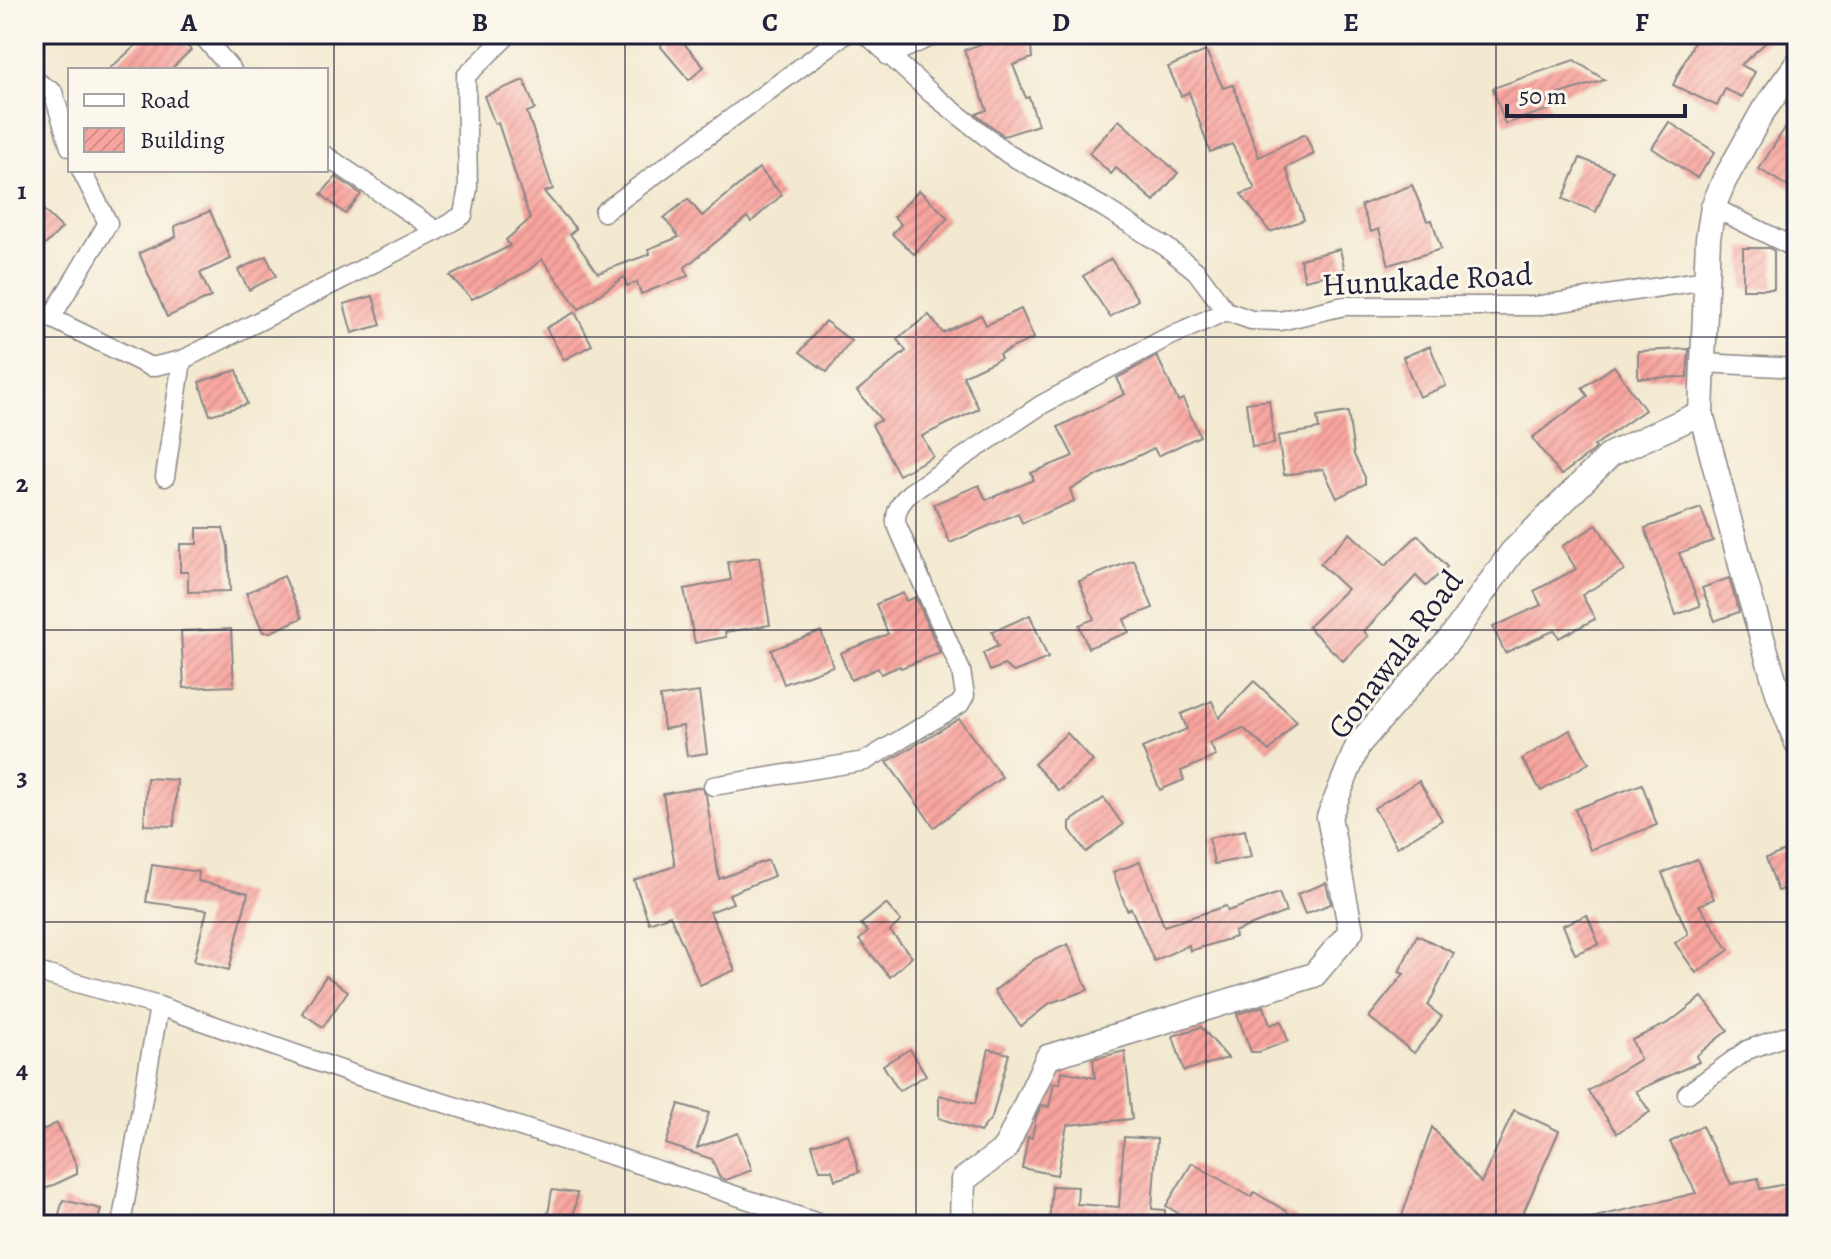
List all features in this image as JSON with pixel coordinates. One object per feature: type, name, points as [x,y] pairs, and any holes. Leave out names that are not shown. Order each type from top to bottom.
[{"type":"street","points":[[201,34],[230,68]]},
{"type":"street","points":[[82,172],[108,223],[42,317],[151,367],[182,360],[463,215],[468,188],[466,76],[509,34]]},
{"type":"street","points":[[604,212],[846,34]]},
{"type":"street","points":[[713,786],[865,761],[960,704],[965,695],[961,671],[896,523],[901,502],[1041,405],[1164,339],[1226,311],[1196,271],[1166,247],[1103,207],[1008,154],[888,56],[866,34]]},
{"type":"street","points":[[888,56],[937,34]]},
{"type":"street","points":[[1797,64],[1763,111],[1713,207],[1708,238],[1701,413],[1749,594],[1779,696],[1797,743]]},
{"type":"street","points":[[34,80],[53,92],[68,141]]},
{"type":"street","points":[[328,157],[437,231]]},
{"type":"street","points":[[1713,207],[1797,249]]},
{"type":"street","name":"Hunukade Road","points":[[1226,311],[1251,320],[1280,321],[1344,306],[1535,306],[1706,280]]},
{"type":"street","points":[[165,477],[182,360]]},
{"type":"street","points":[[1702,363],[1797,368]]},
{"type":"street","name":"Gonawala Road","points":[[962,1225],[963,1180],[1005,1149],[1048,1057],[1314,975],[1351,931],[1329,817],[1358,745],[1450,639],[1512,552],[1611,454],[1701,413]]},
{"type":"street","points":[[34,971],[159,1006],[355,1075],[824,1225]]},
{"type":"street","points":[[121,1225],[159,1006]]},
{"type":"street","points":[[1687,1094],[1747,1050],[1797,1032]]},
{"type":"building","points":[[149,34],[157,34],[173,43],[179,37],[191,50],[172,68],[110,68]]},
{"type":"building","points":[[664,34],[676,34],[704,67],[689,80],[661,47]]},
{"type":"building","points":[[1009,34],[1030,34],[1032,58],[1013,65],[1026,98],[1029,97],[1038,125],[1004,136],[976,114],[987,110],[964,50]]},
{"type":"building","points":[[1698,34],[1775,34],[1741,65],[1755,72],[1742,97],[1725,89],[1717,106],[1673,85]]},
{"type":"building","points":[[1206,51],[1223,88],[1233,85],[1259,157],[1305,134],[1314,154],[1286,168],[1304,220],[1270,232],[1241,194],[1255,189],[1232,144],[1210,152],[1189,92],[1181,96],[1168,67]]},
{"type":"building","points":[[1574,60],[1605,80],[1546,98],[1550,109],[1505,124],[1493,88]]},
{"type":"building","points":[[524,80],[535,109],[527,112],[553,189],[544,192],[576,229],[570,234],[598,273],[650,254],[648,249],[679,237],[664,218],[688,199],[702,216],[759,168],[782,195],[751,222],[747,217],[685,267],[688,276],[641,294],[637,282],[627,286],[624,277],[579,309],[542,259],[528,271],[472,299],[450,276],[510,246],[506,240],[530,219],[498,123],[495,124],[484,96]]},
{"type":"building","points":[[1119,120],[1178,173],[1154,201],[1116,168],[1111,174],[1089,153]]},
{"type":"building","points":[[1669,122],[1715,152],[1697,178],[1652,148]]},
{"type":"building","points":[[1785,128],[1797,135],[1797,192],[1759,169]]},
{"type":"building","points":[[1580,158],[1613,171],[1596,212],[1563,199]]},
{"type":"building","points":[[336,177],[361,194],[345,214],[321,194]]},
{"type":"building","points":[[1412,185],[1427,221],[1432,220],[1441,249],[1389,265],[1379,229],[1371,232],[1361,205]]},
{"type":"building","points":[[919,190],[948,218],[914,254],[892,234],[901,224],[894,217]]},
{"type":"building","points":[[34,201],[62,228],[34,256]]},
{"type":"building","points":[[210,211],[231,259],[200,273],[211,297],[167,317],[139,253],[176,237],[175,226]]},
{"type":"building","points":[[1743,248],[1769,248],[1774,251],[1774,289],[1743,289]]},
{"type":"building","points":[[1340,249],[1345,271],[1305,280],[1300,259]]},
{"type":"building","points":[[266,256],[276,276],[249,290],[238,270]]},
{"type":"building","points":[[1111,259],[1138,300],[1110,317],[1083,276]]},
{"type":"building","points":[[373,296],[381,325],[352,333],[344,304]]},
{"type":"building","points":[[1021,309],[1034,338],[999,354],[1001,358],[963,376],[979,409],[922,436],[933,456],[899,475],[872,425],[881,420],[857,391],[906,351],[897,339],[929,315],[943,333],[981,315],[986,325]]},
{"type":"building","points":[[575,312],[592,345],[564,360],[546,328]]},
{"type":"building","points":[[825,321],[851,341],[827,372],[800,352]]},
{"type":"building","points":[[1430,346],[1446,386],[1419,397],[1403,357]]},
{"type":"building","points":[[1689,349],[1687,377],[1638,378],[1638,351]]},
{"type":"building","points":[[1157,356],[1178,401],[1183,399],[1200,436],[1158,456],[1154,448],[1070,489],[1074,501],[1022,523],[1018,513],[950,543],[934,504],[979,485],[986,500],[1034,480],[1031,473],[1073,456],[1058,427],[1125,394],[1117,378]]},
{"type":"building","points":[[1614,366],[1645,410],[1594,446],[1596,448],[1592,452],[1561,475],[1532,438],[1588,396],[1582,388]]},
{"type":"building","points":[[237,370],[247,404],[210,415],[199,382]]},
{"type":"building","points":[[1269,400],[1274,444],[1252,447],[1246,403]]},
{"type":"building","points":[[1348,412],[1354,455],[1365,477],[1365,484],[1337,498],[1323,469],[1284,475],[1278,436],[1319,429],[1317,417]]},
{"type":"building","points":[[1701,508],[1713,541],[1679,553],[1700,606],[1676,615],[1645,528]]},
{"type":"building","points":[[1597,525],[1624,570],[1582,595],[1595,619],[1559,638],[1555,630],[1505,653],[1493,627],[1541,605],[1534,591],[1576,569],[1562,546]]},
{"type":"building","points":[[197,528],[223,528],[228,547],[230,591],[188,592],[188,572],[180,572],[180,544],[197,544]]},
{"type":"building","points":[[1350,533],[1385,566],[1418,535],[1447,567],[1426,586],[1416,576],[1364,631],[1368,636],[1343,661],[1308,627],[1347,589],[1320,564]]},
{"type":"building","points":[[759,557],[770,625],[725,632],[726,637],[695,643],[684,589],[731,580],[728,562]]},
{"type":"building","points":[[1134,560],[1153,608],[1124,619],[1129,632],[1088,648],[1079,625],[1094,619],[1079,581]]},
{"type":"building","points":[[284,576],[302,618],[271,632],[263,632],[246,593]]},
{"type":"building","points":[[1729,578],[1739,612],[1715,621],[1702,588]]},
{"type":"building","points":[[903,593],[906,601],[916,597],[940,653],[881,674],[878,668],[851,680],[840,653],[888,634],[876,604]]},
{"type":"building","points":[[1030,615],[1048,658],[1014,672],[1004,665],[990,671],[983,653],[998,646],[992,632]]},
{"type":"building","points":[[231,629],[234,686],[184,688],[181,631]]},
{"type":"building","points":[[821,631],[833,666],[784,684],[771,650]]},
{"type":"building","points":[[1254,681],[1297,721],[1269,751],[1243,728],[1210,743],[1216,756],[1181,771],[1184,780],[1160,790],[1142,748],[1187,729],[1181,714],[1212,701],[1219,718]]},
{"type":"building","points":[[699,692],[707,753],[687,756],[683,726],[664,729],[660,697]]},
{"type":"building","points":[[959,719],[1002,777],[934,827],[887,762]]},
{"type":"building","points":[[1570,730],[1589,763],[1541,791],[1522,759]]},
{"type":"building","points":[[1067,733],[1093,761],[1059,791],[1034,764]]},
{"type":"building","points":[[147,778],[177,780],[174,826],[144,825]]},
{"type":"building","points":[[1419,781],[1442,820],[1397,847],[1374,808]]},
{"type":"building","points":[[1642,784],[1657,825],[1590,850],[1575,809]]},
{"type":"building","points":[[701,787],[706,795],[719,879],[768,860],[774,876],[729,894],[733,903],[710,912],[735,970],[700,985],[670,915],[649,923],[634,880],[675,866],[663,794]]},
{"type":"building","points":[[1104,798],[1123,825],[1086,852],[1070,830],[1070,822]]},
{"type":"building","points":[[1245,830],[1251,857],[1214,864],[1209,838]]},
{"type":"building","points":[[1797,847],[1797,884],[1778,891],[1766,858]]},
{"type":"building","points":[[1697,859],[1714,899],[1699,905],[1729,950],[1696,973],[1675,943],[1688,934],[1662,873]]},
{"type":"building","points":[[1140,862],[1164,926],[1226,906],[1228,911],[1279,893],[1286,912],[1234,932],[1235,937],[1190,951],[1189,945],[1154,961],[1131,908],[1127,910],[1113,872]]},
{"type":"building","points":[[152,865],[199,872],[198,881],[248,893],[229,970],[194,961],[207,910],[146,902]]},
{"type":"building","points":[[1326,883],[1331,904],[1305,914],[1297,894]]},
{"type":"building","points":[[886,904],[901,921],[890,931],[912,957],[890,977],[859,940],[868,932],[861,924]]},
{"type":"building","points":[[1587,915],[1599,944],[1575,954],[1563,925]]},
{"type":"building","points":[[1417,935],[1454,953],[1428,1006],[1442,1017],[1414,1053],[1369,1017],[1404,974],[1399,972]]},
{"type":"building","points":[[1068,944],[1088,990],[1050,1003],[1021,1026],[994,991],[1035,959]]},
{"type":"building","points":[[326,976],[348,991],[323,1027],[302,1013]]},
{"type":"building","points":[[1702,997],[1728,1030],[1696,1056],[1699,1062],[1636,1091],[1650,1112],[1617,1133],[1588,1091],[1640,1059],[1632,1040],[1670,1022]]},
{"type":"building","points":[[1264,1006],[1270,1025],[1281,1021],[1288,1041],[1251,1052],[1237,1014]]},
{"type":"building","points":[[1201,1027],[1228,1058],[1184,1071],[1173,1036]]},
{"type":"building","points":[[910,1049],[926,1075],[899,1091],[883,1065]]},
{"type":"building","points":[[989,1049],[1009,1054],[992,1117],[980,1132],[939,1118],[939,1095],[975,1104]]},
{"type":"building","points":[[1125,1051],[1132,1119],[1067,1125],[1057,1175],[1022,1168],[1028,1137],[1032,1138],[1036,1117],[1042,1105],[1049,1107],[1054,1083],[1060,1084],[1062,1071],[1095,1078],[1093,1059]]},
{"type":"building","points":[[679,1104],[709,1113],[697,1148],[738,1133],[752,1170],[726,1180],[719,1177],[712,1159],[666,1144]]},
{"type":"building","points":[[1514,1110],[1559,1131],[1518,1225],[1399,1225],[1432,1127],[1481,1183]]},
{"type":"building","points":[[57,1123],[77,1166],[77,1174],[43,1190],[34,1172],[34,1134]]},
{"type":"building","points":[[1702,1126],[1731,1184],[1758,1178],[1760,1189],[1797,1182],[1797,1217],[1768,1222],[1768,1225],[1592,1225],[1591,1218],[1696,1193],[1670,1142]]},
{"type":"building","points":[[848,1134],[859,1172],[835,1180],[832,1170],[820,1170],[812,1145]]},
{"type":"building","points":[[1124,1137],[1157,1139],[1152,1209],[1165,1210],[1165,1225],[1049,1225],[1052,1186],[1078,1187],[1077,1204],[1119,1207]]},
{"type":"building","points":[[1192,1163],[1251,1197],[1254,1192],[1309,1225],[1198,1225],[1166,1206]]},
{"type":"building","points":[[552,1190],[577,1193],[573,1219],[548,1215]]},
{"type":"building","points":[[63,1200],[101,1209],[97,1225],[56,1225]]}]
